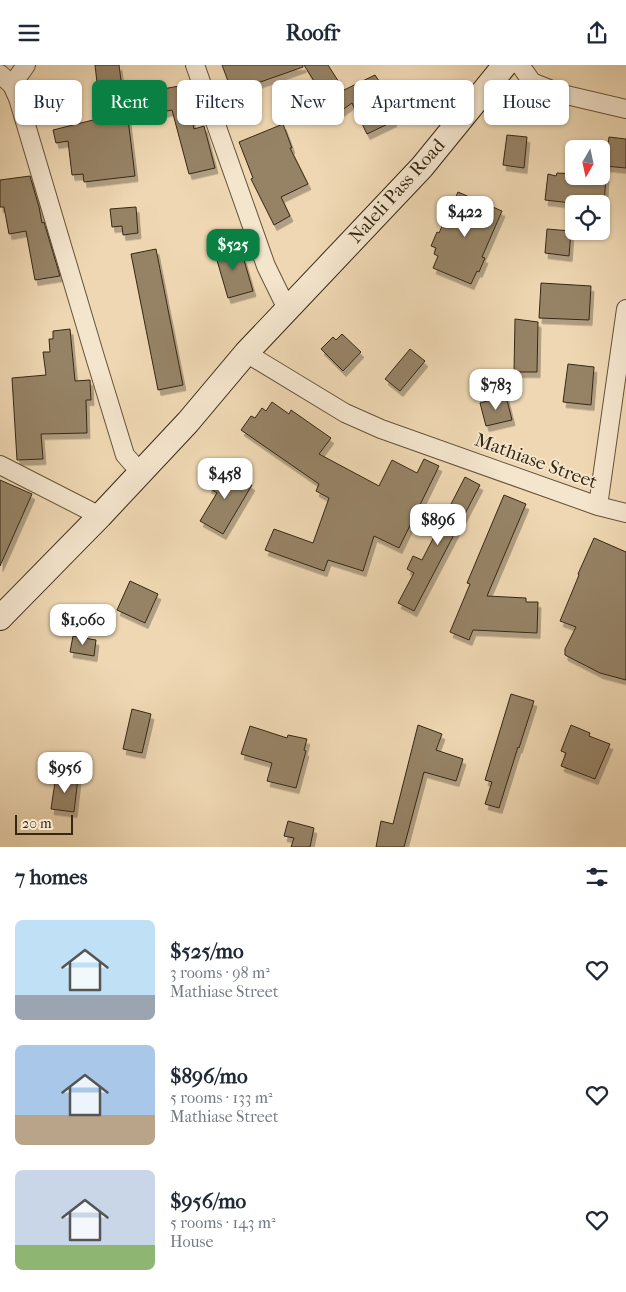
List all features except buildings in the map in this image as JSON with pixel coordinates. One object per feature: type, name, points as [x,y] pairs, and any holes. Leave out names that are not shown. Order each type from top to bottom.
[{"type":"main road","name":"Naleli Pass Road","points":[[0,618],[100,516],[188,421],[246,353],[422,167],[505,65]]},
{"type":"street","points":[[26,65],[6,80],[18,98],[30,134],[125,455],[140,472]]},
{"type":"street","points":[[195,65],[266,266],[287,309]]},
{"type":"street","points":[[520,65],[532,82],[562,94],[626,109]]},
{"type":"street","points":[[598,506],[626,309]]},
{"type":"street","name":"Mathiase Street","points":[[246,353],[345,413],[381,429],[598,506],[626,513]]},
{"type":"street","points":[[0,465],[100,516]]}]
